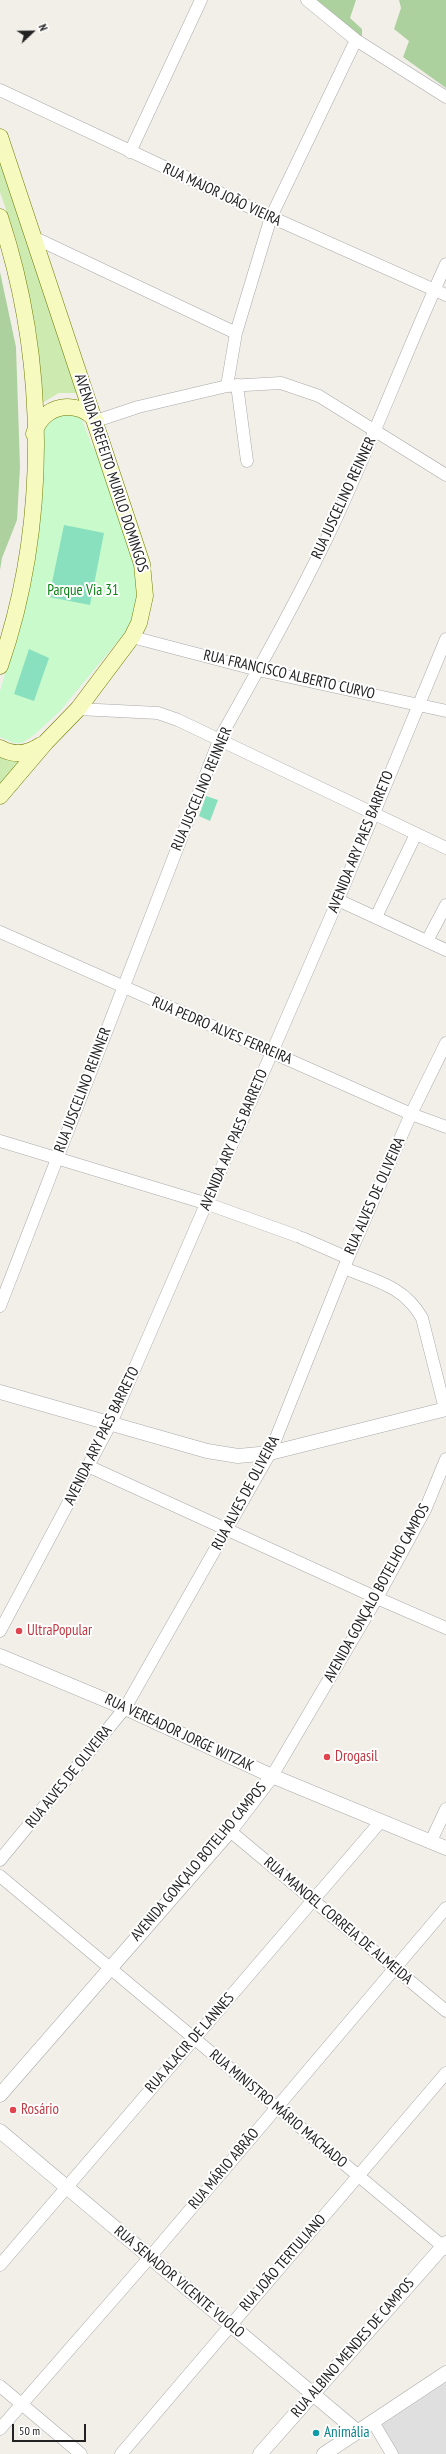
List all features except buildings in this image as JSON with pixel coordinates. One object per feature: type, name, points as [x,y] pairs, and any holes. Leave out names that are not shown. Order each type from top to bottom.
[{"type":"main road","name":"AVENIDA PREFEITO MURILO DOMINGOS","points":[[0,137],[96,421],[145,575],[144,606],[132,638],[78,709],[46,742],[0,796]]},
{"type":"main road","points":[[0,217],[17,276],[25,318],[31,371],[34,434],[32,515],[26,567],[17,609],[0,666]]},
{"type":"main road","points":[[34,434],[45,415],[61,407],[72,406],[84,410],[96,421]]},
{"type":"main road","points":[[0,748],[9,752],[23,753],[36,749],[46,742]]},
{"type":"street","points":[[130,152],[201,0]]},
{"type":"street","points":[[307,0],[356,40],[446,97]]},
{"type":"street","points":[[247,461],[232,385],[236,333],[270,217],[356,40]]},
{"type":"street","name":"RUA MAJOR JOÃO VIEIRA","points":[[0,90],[270,217],[446,296]]},
{"type":"street","points":[[33,237],[236,333]]},
{"type":"street","name":"RUA JUSCELINO REINNER","points":[[0,1306],[58,1159],[122,987],[220,738],[258,670],[327,539],[446,264]]},
{"type":"street","points":[[96,421],[138,407],[232,385],[280,383],[319,396],[446,475]]},
{"type":"street","name":"RUA FRANCISCO ALBERTO CURVO","points":[[132,638],[258,670],[446,711]]},
{"type":"street","name":"AVENIDA ARY PAES BARRETO","points":[[0,1631],[90,1467],[111,1423],[208,1204],[271,1052],[338,900],[446,638]]},
{"type":"street","points":[[78,709],[158,714],[178,720],[220,738],[373,814],[446,848]]},
{"type":"street","points":[[376,917],[416,834]]},
{"type":"street","points":[[338,900],[446,950]]},
{"type":"street","points":[[427,941],[446,905]]},
{"type":"street","name":"RUA PEDRO ALVES FERREIRA","points":[[0,932],[411,1114],[446,1127]]},
{"type":"street","name":"RUA ALVES DE OLIVEIRA","points":[[0,1860],[126,1708],[228,1530],[270,1453],[346,1263],[411,1114],[446,1044]]},
{"type":"street","points":[[0,1141],[208,1204],[300,1237],[404,1294],[422,1318],[446,1409],[270,1453],[238,1456],[207,1451],[0,1392]]},
{"type":"street","name":"AVENIDA GONÇALO BOTELHO CAMPOS","points":[[0,2095],[110,1966],[230,1831],[272,1776],[376,1598],[442,1481],[446,1459]]},
{"type":"street","points":[[90,1467],[376,1598],[446,1628]]},
{"type":"street","name":"RUA VEREADOR JORGE WITZAK","points":[[0,1656],[126,1708],[272,1776],[446,1848]]},
{"type":"street","points":[[431,1841],[446,1809]]},
{"type":"street","name":"RUA ALACIR DE LANNES","points":[[0,2265],[381,1821]]},
{"type":"street","name":"RUA MANOEL CORREIA DE ALMEIDA","points":[[230,1831],[446,2011]]},
{"type":"street","name":"RUA MINISTRO MÁRIO MACHADO","points":[[0,1876],[110,1966],[358,2177],[445,2246]]},
{"type":"street","name":"RUA MÁRIO ABRÃO","points":[[0,2429],[150,2257],[446,1908]]},
{"type":"street","name":"RUA JOÃO TERTULIANO","points":[[121,2454],[446,2073]]},
{"type":"street","name":"RUA SENADOR VICENTE VUOLO","points":[[0,2131],[358,2432]]},
{"type":"street","name":"RUA ALBINO MENDES DE CAMPOS","points":[[260,2454],[445,2246]]},
{"type":"street","points":[[324,2454],[446,2373]]},
{"type":"street","points":[[0,2386],[81,2454]]},
{"type":"street","points":[[372,2422],[392,2454]]},
{"type":"shaded area","points":[[446,2380],[446,2454],[398,2454],[379,2424]]},
{"type":"green space","points":[[317,0],[356,0],[350,18],[362,29],[362,38]]},
{"type":"green space","points":[[399,0],[446,0],[446,88],[403,57],[409,41],[394,29],[401,8]]},
{"type":"green space","points":[[0,156],[78,393],[59,393],[42,403],[36,332],[28,290],[17,242],[0,192]]},
{"type":"green space","points":[[0,272],[16,347],[20,467],[17,520],[2,558],[0,570]]},
{"type":"green space","name":"Parque Via 31","points":[[56,412],[80,415],[92,446],[99,456],[138,571],[136,613],[125,633],[60,711],[34,735],[22,743],[14,743],[0,737],[0,691],[24,607],[42,432]]},
{"type":"green space","points":[[64,525],[104,533],[90,605],[49,597]]},
{"type":"green space","points":[[29,649],[49,658],[34,701],[14,694]]},
{"type":"green space","points":[[0,756],[20,760],[0,785]]},
{"type":"green space","points":[[206,796],[218,800],[210,821],[199,816]]},
{"type":"place","name":"UltraPopular","points":[[19,1631]]},
{"type":"place","name":"Drogasil","points":[[327,1757]]},
{"type":"place","name":"Rosário","points":[[13,2110]]},
{"type":"place","name":"Animália","points":[[316,2433]]}]
